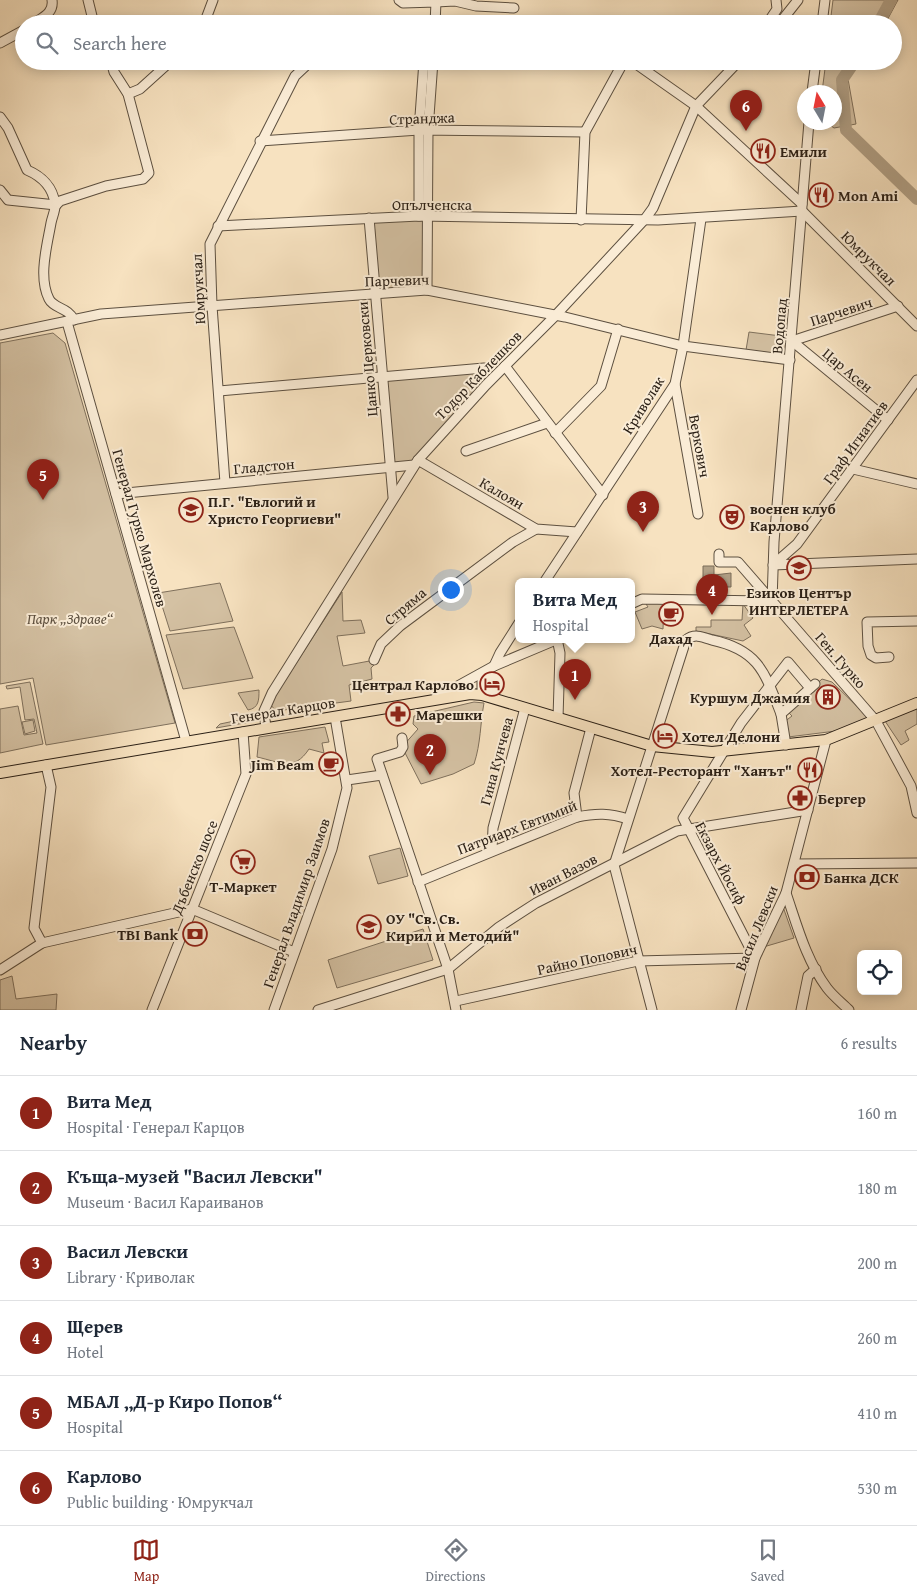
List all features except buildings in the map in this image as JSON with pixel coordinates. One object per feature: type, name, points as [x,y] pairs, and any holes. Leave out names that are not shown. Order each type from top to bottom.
[{"type":"main road","name":"Генерал Карцов","points":[[0,773],[459,695],[482,695],[652,746],[722,751],[826,740],[917,703]]},
{"type":"street","points":[[88,0],[92,15]]},
{"type":"street","points":[[207,15],[213,0]]},
{"type":"street","points":[[398,0],[403,3],[455,0],[476,6],[514,8]]},
{"type":"street","points":[[773,15],[777,9],[776,0]]},
{"type":"street","points":[[786,15],[798,0]]},
{"type":"street","points":[[823,15],[825,0]]},
{"type":"street","points":[[46,15],[50,12],[55,1]]},
{"type":"street","points":[[435,15],[436,2]]},
{"type":"street","points":[[0,43],[15,35]]},
{"type":"street","points":[[71,321],[67,310],[53,305],[49,299],[45,282],[45,256],[56,205],[60,201],[106,186],[147,177],[148,167],[128,94],[113,70]]},
{"type":"street","points":[[128,94],[140,89],[161,70]]},
{"type":"street","name":"Юмрукчал","points":[[225,483],[212,306],[210,244],[260,141],[295,76],[301,70]]},
{"type":"street","points":[[419,216],[419,130],[423,70]]},
{"type":"street","points":[[427,290],[429,216],[428,130],[431,70]]},
{"type":"street","points":[[581,220],[585,132],[619,70]]},
{"type":"street","name":"Юмрукчал","points":[[645,70],[696,106],[802,208],[917,326]]},
{"type":"street","name":"Тодор Каблешков","points":[[266,728],[264,711],[272,693],[416,462],[645,219],[653,208],[696,106],[730,70]]},
{"type":"street","points":[[813,85],[815,70]]},
{"type":"street","points":[[0,117],[8,128],[27,170],[40,176],[48,186],[56,205]]},
{"type":"street","name":"Странджа","points":[[260,141],[419,130],[585,132]]},
{"type":"street","name":"Водопад","points":[[773,565],[809,130]]},
{"type":"street","points":[[0,190],[8,200],[56,205]]},
{"type":"street","name":"Опълченска","points":[[218,226],[419,216],[581,220],[701,219],[802,208]]},
{"type":"street","name":"Цанко Церковски","points":[[369,218],[393,497]]},
{"type":"street","points":[[628,219],[628,238]]},
{"type":"street","name":"Криволак","points":[[547,578],[675,384],[701,219]]},
{"type":"street","name":"Парчевич","points":[[0,335],[101,314],[427,290],[618,329],[682,346],[790,360]]},
{"type":"street","name":"Парчевич","points":[[792,341],[898,306]]},
{"type":"street","name":"Генерал Гурко Мархолев","points":[[71,321],[116,494],[186,741]]},
{"type":"street","points":[[555,433],[601,386],[618,329]]},
{"type":"street","name":"Цар Асен","points":[[792,341],[888,420]]},
{"type":"street","points":[[505,366],[603,494]]},
{"type":"street","points":[[219,391],[484,368]]},
{"type":"street","name":"Граф Игнатиев","points":[[773,565],[797,544],[917,380]]},
{"type":"street","name":"Веркович","points":[[675,384],[698,514]]},
{"type":"street","points":[[466,451],[547,423]]},
{"type":"street","name":"Гладстон","points":[[116,494],[390,468],[416,462]]},
{"type":"street","name":"Калоян","points":[[416,462],[536,528],[576,532]]},
{"type":"street","points":[[853,469],[917,484]]},
{"type":"street","name":"Стряма","points":[[374,660],[381,644],[400,626],[513,542],[536,528]]},
{"type":"street","name":"Ген. Гурко","points":[[719,554],[718,562],[738,562],[876,721],[911,786],[917,813]]},
{"type":"street","points":[[635,602],[642,599],[772,601],[773,565],[917,559]]},
{"type":"street","points":[[889,657],[876,658],[871,655],[868,646],[867,622],[917,621]]},
{"type":"street","points":[[494,666],[515,629]]},
{"type":"street","points":[[652,1010],[614,865],[686,640],[694,636],[732,644],[746,652],[766,675],[781,714],[786,745]]},
{"type":"street","points":[[431,701],[494,666],[549,643]]},
{"type":"street","points":[[558,718],[560,653],[559,643]]},
{"type":"street","name":"Екзарх Йосиф","points":[[755,958],[683,818],[717,763],[722,751],[769,684],[788,662],[812,686],[781,714]]},
{"type":"street","points":[[482,674],[480,681],[482,695]]},
{"type":"street","name":"Гина Кунчева","points":[[492,850],[493,828],[525,708]]},
{"type":"street","name":"Генерал Владимир Заимов","points":[[274,1010],[332,849],[347,780],[335,717]]},
{"type":"street","points":[[577,817],[574,793],[591,728]]},
{"type":"street","name":"Дъбенско шосе","points":[[152,1010],[246,774],[243,732]]},
{"type":"street","points":[[402,738],[403,747],[400,752],[376,759],[448,969],[456,1006]]},
{"type":"street","name":"Васил Левски","points":[[740,1010],[755,958],[786,893],[826,740]]},
{"type":"street","points":[[42,943],[34,928],[51,788],[46,765]]},
{"type":"street","points":[[347,780],[382,775]]},
{"type":"street","name":"Иван Вазов","points":[[318,1010],[448,969],[499,927],[536,903],[677,832],[688,828],[808,810]]},
{"type":"street","name":"Патриарх Евтимий","points":[[418,882],[492,850],[577,817],[595,813],[612,814],[628,819]]},
{"type":"street","points":[[794,864],[917,863]]},
{"type":"street","points":[[786,893],[804,946],[816,969],[827,988],[849,1010]]},
{"type":"street","points":[[0,970],[42,943],[192,909],[294,952]]},
{"type":"street","name":"Райно Попович","points":[[456,1006],[638,961],[755,958]]},
{"type":"street","points":[[802,1010],[808,976],[816,969]]},
{"type":"green space","points":[[833,0],[898,0],[890,15],[831,15]]},
{"type":"green space","points":[[825,70],[854,70],[848,79],[856,124],[842,127],[842,85],[823,85]]},
{"type":"green space","points":[[423,220],[424,288],[379,289],[374,222]]},
{"type":"green space","points":[[749,332],[789,337],[788,355],[746,350]]},
{"type":"green space","name":"Парк „Здраве“","points":[[53,333],[65,343],[175,723],[46,745],[33,678],[0,684],[0,343]]},
{"type":"green space","points":[[484,368],[486,385],[418,460],[390,467],[383,378]]},
{"type":"green space","points":[[220,583],[233,621],[170,631],[158,593]]},
{"type":"green space","points":[[342,592],[343,621],[361,620],[365,633],[337,636],[343,666],[380,659],[371,668],[372,679],[349,685],[351,701],[276,711],[270,704]]},
{"type":"green space","points":[[664,601],[663,629],[652,626],[642,629],[635,612],[648,607],[646,604]]},
{"type":"green space","points":[[743,604],[753,618],[744,625],[751,636],[743,641],[696,631],[696,627],[711,627],[711,620],[742,620]]},
{"type":"green space","points":[[234,627],[253,678],[183,689],[166,635]]},
{"type":"green space","points":[[822,679],[832,682],[869,718],[836,731],[788,737],[784,722],[792,716],[787,711]]},
{"type":"green space","points":[[30,682],[43,744],[0,753],[0,709],[18,706],[24,735],[37,733],[34,719],[25,720],[20,687],[7,689],[6,686]]},
{"type":"green space","points":[[259,690],[256,705],[248,710],[238,693]]},
{"type":"green space","points":[[474,702],[484,703],[478,749],[474,764],[453,774],[421,784],[402,747],[418,729],[413,724],[414,716]]},
{"type":"green space","points":[[917,705],[917,724],[905,731],[909,740],[901,745],[885,721]]},
{"type":"green space","points":[[244,719],[250,722],[216,728],[220,724]]},
{"type":"green space","points":[[33,720],[35,731],[25,734],[22,722]]},
{"type":"green space","points":[[325,727],[329,742],[322,743],[324,753],[309,749],[298,761],[286,764],[257,757],[259,737]]},
{"type":"green space","points":[[400,848],[408,876],[378,884],[369,856]]},
{"type":"green space","points":[[781,901],[794,938],[760,948]]},
{"type":"green space","points":[[423,929],[433,960],[337,988],[328,960]]},
{"type":"green space","points":[[12,976],[16,999],[57,994],[56,1010],[0,1010],[0,980]]},
{"type":"shaded area","points":[[703,566],[714,566],[714,575],[731,573],[731,587],[720,587],[720,584],[716,584],[715,587],[710,587],[710,579],[703,579]]},
{"type":"waterway","points":[[883,15],[891,0]]},
{"type":"waterway","points":[[849,70],[842,80],[846,130],[917,199]]},
{"type":"place","name":"Карлово","points":[[746,131]]},
{"type":"place","name":"Емили","points":[[763,151]]},
{"type":"place","name":"Mon Ami","points":[[821,195]]},
{"type":"place","name":"МБАЛ „Д-р Киро Попов“","points":[[43,500]]},
{"type":"place","name":"П.Г. \"Евлогий и Христо Георгиеви\"","points":[[191,510]]},
{"type":"place","name":"военен клуб Карлово","points":[[732,517]]},
{"type":"place","name":"Васил Левски","points":[[643,532]]},
{"type":"place","name":"Езиков Център ИНТЕРЛЕТЕРА","points":[[799,568]]},
{"type":"place","name":"Дахад","points":[[671,614]]},
{"type":"place","name":"Щерев","points":[[712,615]]},
{"type":"place","name":"Централ Карлово","points":[[492,684]]},
{"type":"place","name":"Куршум Джамия","points":[[828,697]]},
{"type":"place","name":"Вита Мед","points":[[575,700]]},
{"type":"place","name":"Марешки","points":[[398,714]]},
{"type":"place","name":"Хотел Делони","points":[[665,736]]},
{"type":"place","name":"Jim Beam","points":[[331,764]]},
{"type":"place","name":"Хотел-Ресторант \"Ханът\"","points":[[810,770]]},
{"type":"place","name":"Къща-музей \"Васил Левски\"","points":[[430,775]]},
{"type":"place","name":"Бергер","points":[[800,798]]},
{"type":"place","name":"Т-Маркет","points":[[243,862]]},
{"type":"place","name":"Банка ДСК","points":[[807,877]]},
{"type":"place","name":"ОУ \"Св. Св. Кирил и Методий\"","points":[[369,927]]},
{"type":"place","name":"TBI Bank","points":[[195,934]]}]
